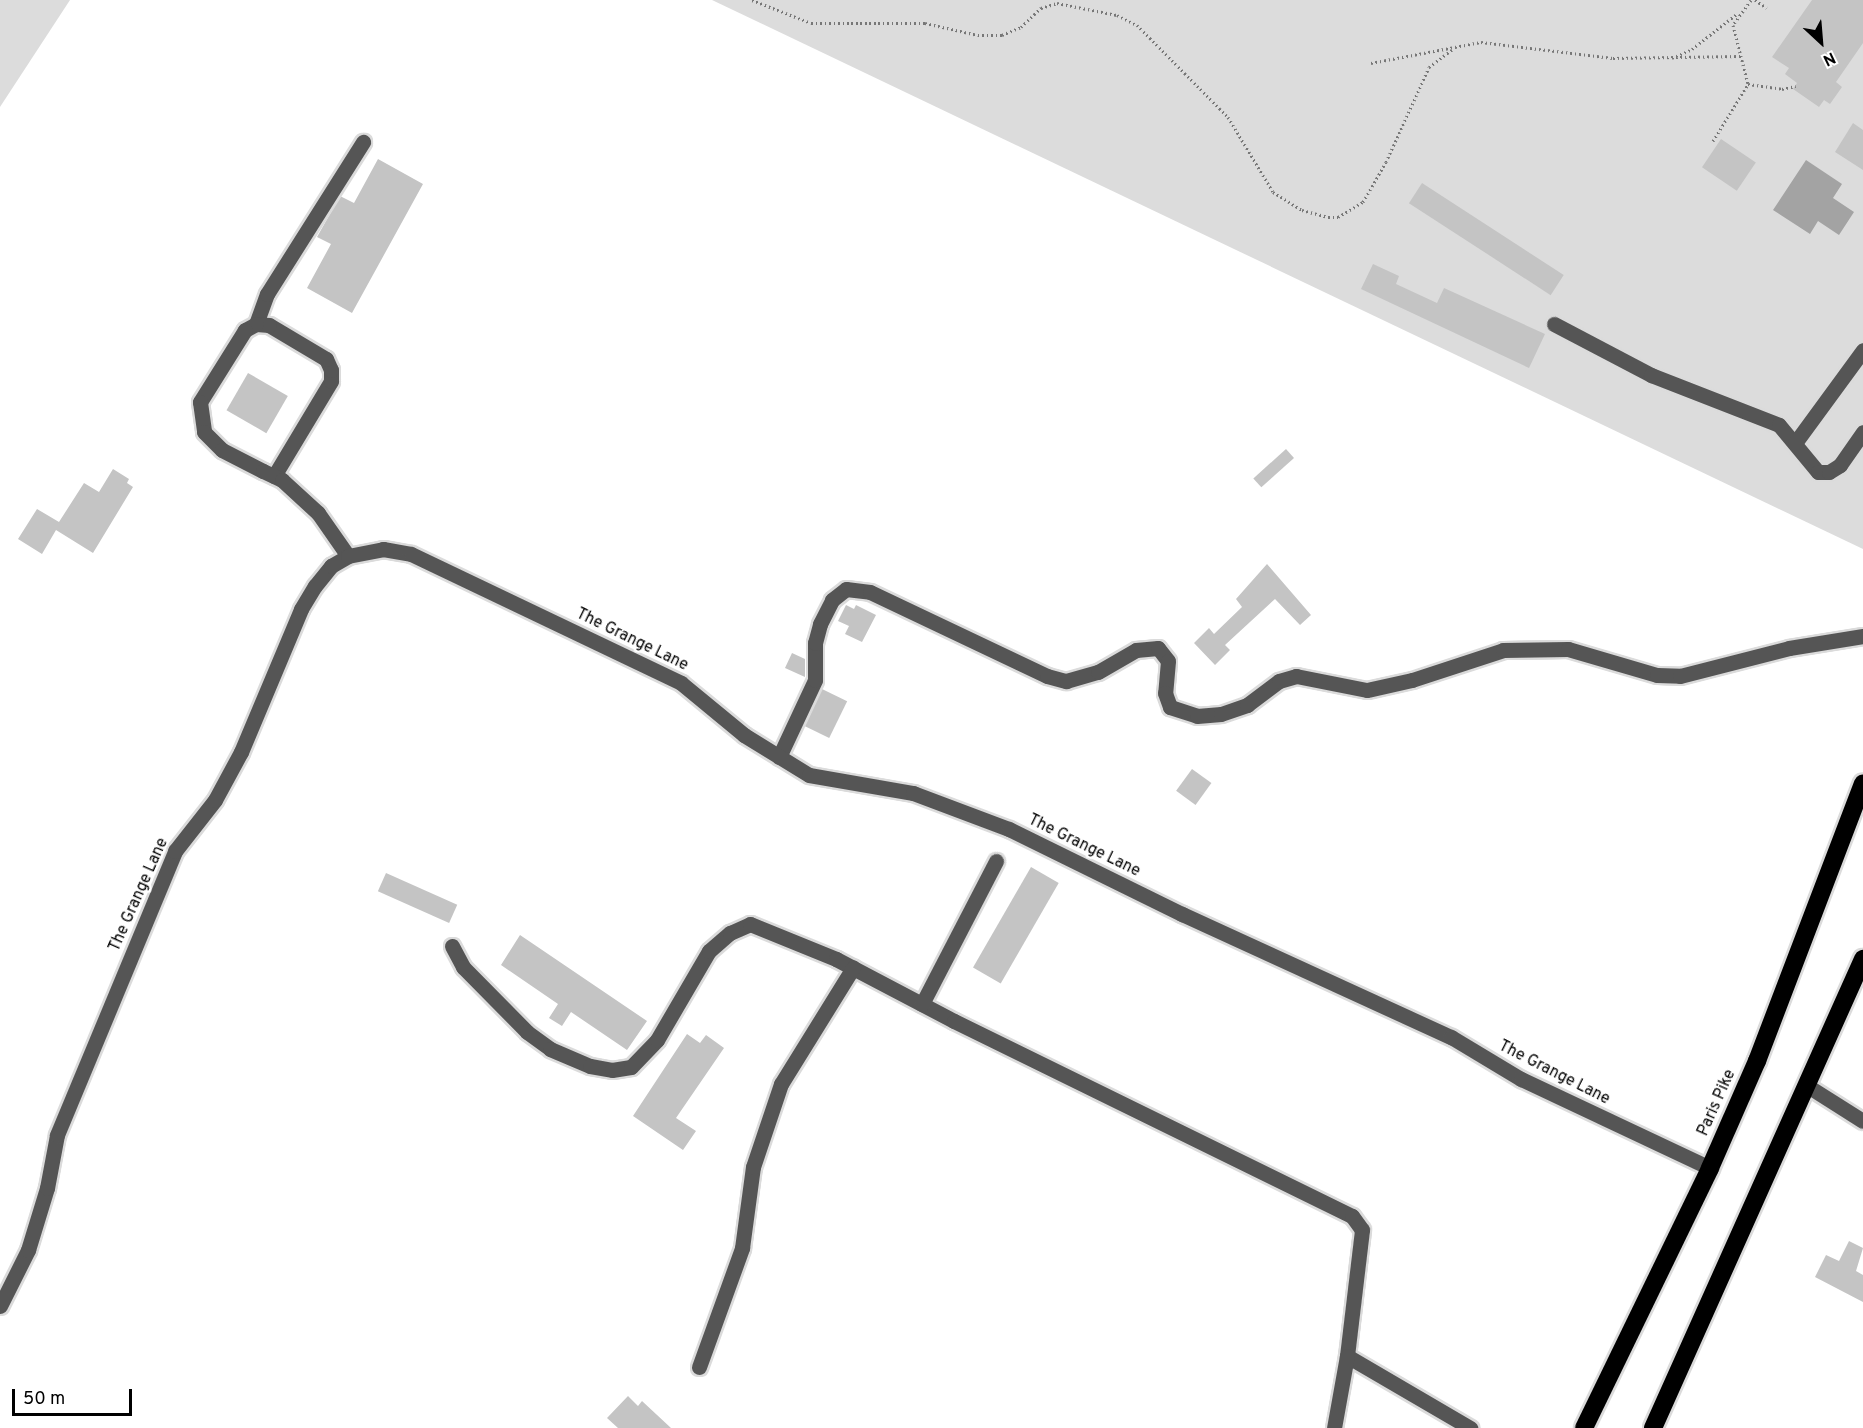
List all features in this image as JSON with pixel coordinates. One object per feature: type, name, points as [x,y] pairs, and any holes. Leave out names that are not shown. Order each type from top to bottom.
[{"type":"highway","name":"Paris Pike","points":[[1584,1428],[1710,1168],[1761,1051],[1863,784]]},
{"type":"highway","points":[[1653,1428],[1863,959]]},
{"type":"street","points":[[256,324],[267,294],[363,142]]},
{"type":"street","points":[[274,476],[332,381],[331,370],[326,359],[269,325],[256,324],[245,330],[213,377],[200,402],[200,422],[210,440],[222,450],[274,476],[318,513],[348,556]]},
{"type":"street","points":[[1554,324],[1651,375],[1779,425],[1795,443],[1809,465],[1818,472],[1829,472],[1840,465],[1863,432]]},
{"type":"street","points":[[1795,443],[1863,350]]},
{"type":"street","name":"The Grange Lane","points":[[0,1305],[28,1250],[47,1188],[57,1135],[175,851],[215,800],[241,752],[306,601],[332,566],[348,556],[383,549],[411,554],[681,683],[744,735],[809,775],[913,793],[1009,829],[1182,914],[1451,1037],[1521,1079],[1710,1168]]},
{"type":"street","points":[[779,757],[814,680],[814,643],[820,624],[832,600],[846,589],[870,592],[1047,676],[1066,681],[1098,672],[1136,650],[1158,648],[1168,661],[1165,693],[1170,707],[1197,716],[1221,714],[1247,705],[1279,681],[1296,676],[1375,689],[1503,650],[1568,649],[1657,675],[1680,675],[1790,648],[1863,636]]},
{"type":"street","points":[[922,1004],[996,861]]},
{"type":"street","points":[[452,946],[470,975],[527,1032],[550,1049],[590,1066],[612,1070],[631,1067],[657,1040],[709,951],[730,933],[750,924],[784,935],[853,968],[1352,1216],[1362,1230],[1347,1356],[1334,1428]]},
{"type":"street","points":[[699,1366],[742,1248],[753,1167],[781,1084],[853,968]]},
{"type":"street","points":[[1806,1085],[1863,1121]]},
{"type":"street","points":[[1347,1356],[1470,1428]]},
{"type":"path","points":[[752,0],[812,23],[925,23],[978,35],[1002,35],[1020,27],[1041,8],[1057,3],[1117,15],[1137,25],[1228,117],[1273,192],[1302,210],[1328,217],[1338,217],[1363,202],[1386,162],[1430,67],[1454,48]]},
{"type":"path","points":[[1669,59],[1692,49],[1753,0],[1767,8]]},
{"type":"path","points":[[1713,141],[1748,84],[1733,25],[1742,10]]},
{"type":"path","points":[[1371,63],[1481,42],[1613,58],[1669,59],[1741,56]]},
{"type":"path","points":[[1748,84],[1782,89],[1796,86]]},
{"type":"shaded area","points":[[0,0],[70,0],[0,107]]},
{"type":"shaded area","points":[[712,0],[1863,0],[1863,549]]},
{"type":"shaded area","points":[[1806,160],[1842,184],[1833,198],[1854,212],[1839,235],[1818,221],[1810,234],[1773,210]]},
{"type":"building","points":[[1812,0],[1863,0],[1863,43],[1836,82],[1842,87],[1830,104],[1824,100],[1819,107],[1793,89],[1797,83],[1785,74],[1789,68],[1772,57]]},
{"type":"building","points":[[1853,123],[1863,130],[1863,170],[1835,152]]},
{"type":"building","points":[[1721,139],[1756,162],[1737,191],[1702,167]]},
{"type":"building","points":[[378,159],[423,184],[352,313],[307,288],[331,244],[317,237],[340,196],[354,203]]},
{"type":"building","points":[[1422,183],[1564,275],[1551,295],[1409,203]]},
{"type":"building","points":[[1373,264],[1399,276],[1396,284],[1437,303],[1444,288],[1545,334],[1529,368],[1361,289]]},
{"type":"building","points":[[248,373],[288,396],[266,433],[226,410]]},
{"type":"building","points":[[1286,449],[1294,458],[1261,487],[1253,478]]},
{"type":"building","points":[[113,469],[129,479],[127,483],[133,487],[93,553],[56,530],[42,554],[18,539],[37,509],[59,522],[84,483],[99,492]]},
{"type":"building","points":[[1267,564],[1311,615],[1300,625],[1275,599],[1225,645],[1230,650],[1215,665],[1194,643],[1209,628],[1214,634],[1242,607],[1236,599]]},
{"type":"building","points":[[846,605],[854,609],[856,605],[876,615],[862,642],[845,634],[849,626],[838,621]]},
{"type":"building","points":[[792,653],[805,659],[805,677],[785,668]]},
{"type":"building","points":[[822,689],[847,701],[829,738],[804,726]]},
{"type":"building","points":[[1192,769],[1211,783],[1196,805],[1176,791]]},
{"type":"building","points":[[1031,867],[1059,883],[1001,983],[973,967]]},
{"type":"building","points":[[386,873],[457,905],[449,923],[378,891]]},
{"type":"building","points":[[520,935],[647,1021],[627,1050],[571,1012],[562,1026],[549,1018],[558,1004],[501,965]]},
{"type":"building","points":[[687,1034],[700,1043],[706,1035],[724,1048],[676,1118],[696,1131],[683,1150],[633,1116]]},
{"type":"building","points":[[1849,1241],[1863,1248],[1856,1271],[1863,1275],[1863,1302],[1815,1277],[1826,1255],[1839,1261]]},
{"type":"building","points":[[628,1396],[638,1406],[642,1401],[671,1428],[618,1428],[607,1418]]}]
